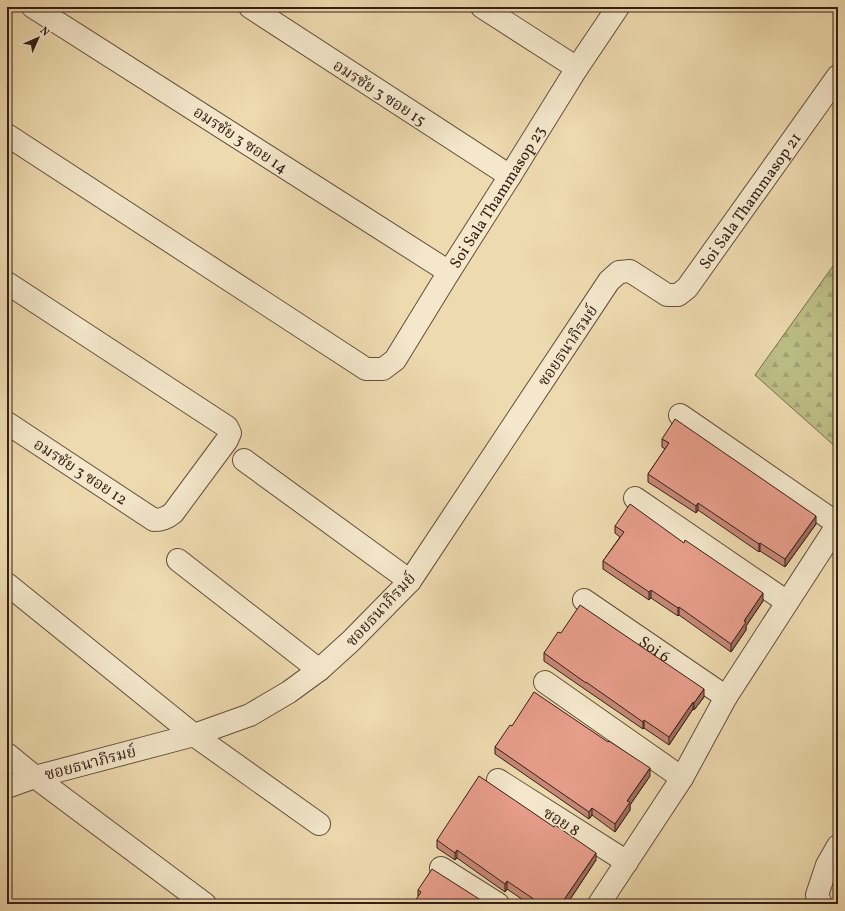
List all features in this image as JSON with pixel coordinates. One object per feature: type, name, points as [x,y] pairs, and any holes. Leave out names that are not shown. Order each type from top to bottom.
[{"type":"street","name":"อมรชัย 3 ซอย 14","points":[[33,7],[449,272]]},
{"type":"street","name":"อมรชัย 3 ซอย 15","points":[[250,7],[510,176]]},
{"type":"street","points":[[482,7],[577,68]]},
{"type":"street","name":"Soi Sala Thammasop 23","points":[[7,135],[366,369],[383,369],[395,360],[577,68],[618,7]]},
{"type":"street","name":"Soi Sala Thammasop 21","points":[[648,283],[667,296],[678,295],[686,288],[838,76]]},
{"type":"street","name":"ซอยธนาภิรมย์","points":[[7,787],[35,777],[194,735],[250,715],[289,692],[319,670],[351,641],[410,581],[609,281],[619,272],[630,271],[648,283]]},
{"type":"street","name":"อมรชัย 3 ซอย 12","points":[[7,282],[227,427],[230,433],[227,440],[173,513],[167,518],[154,520],[7,423]]},
{"type":"street","points":[[599,904],[682,778],[726,697],[838,524],[680,415]]},
{"type":"street","points":[[244,460],[410,581]]},
{"type":"street","points":[[635,498],[787,602]]},
{"type":"street","points":[[178,560],[319,670]]},
{"type":"street","points":[[7,584],[194,735],[319,824]]},
{"type":"street","name":"Soi 6","points":[[584,600],[726,697]]},
{"type":"street","points":[[545,682],[682,778]]},
{"type":"street","points":[[7,754],[35,777],[205,904]]},
{"type":"street","name":"ซอย 8","points":[[498,780],[627,862]]},
{"type":"street","points":[[821,904],[817,895],[828,865],[838,846]]},
{"type":"street","points":[[441,868],[498,904]]},
{"type":"green space","points":[[838,259],[838,449],[755,375]]},
{"type":"building","points":[[675,419],[816,516],[785,559],[760,543],[759,544],[698,503],[696,506],[648,474],[669,443],[662,439]]},
{"type":"building","points":[[630,504],[684,543],[685,540],[763,593],[744,621],[746,622],[731,644],[679,607],[678,608],[651,590],[649,592],[603,561],[624,532],[615,526]]},
{"type":"building","points":[[580,605],[704,689],[694,703],[693,702],[669,737],[644,720],[643,722],[544,653],[558,632],[561,633]]},
{"type":"building","points":[[534,692],[608,742],[609,741],[650,768],[627,801],[630,802],[615,824],[592,808],[589,812],[495,747],[510,725],[512,726]]},
{"type":"building","points":[[479,776],[554,827],[555,825],[596,853],[561,904],[541,904],[507,881],[505,884],[457,850],[455,853],[437,840]]},
{"type":"building","points":[[432,869],[487,904],[413,904],[421,892],[418,890]]}]
